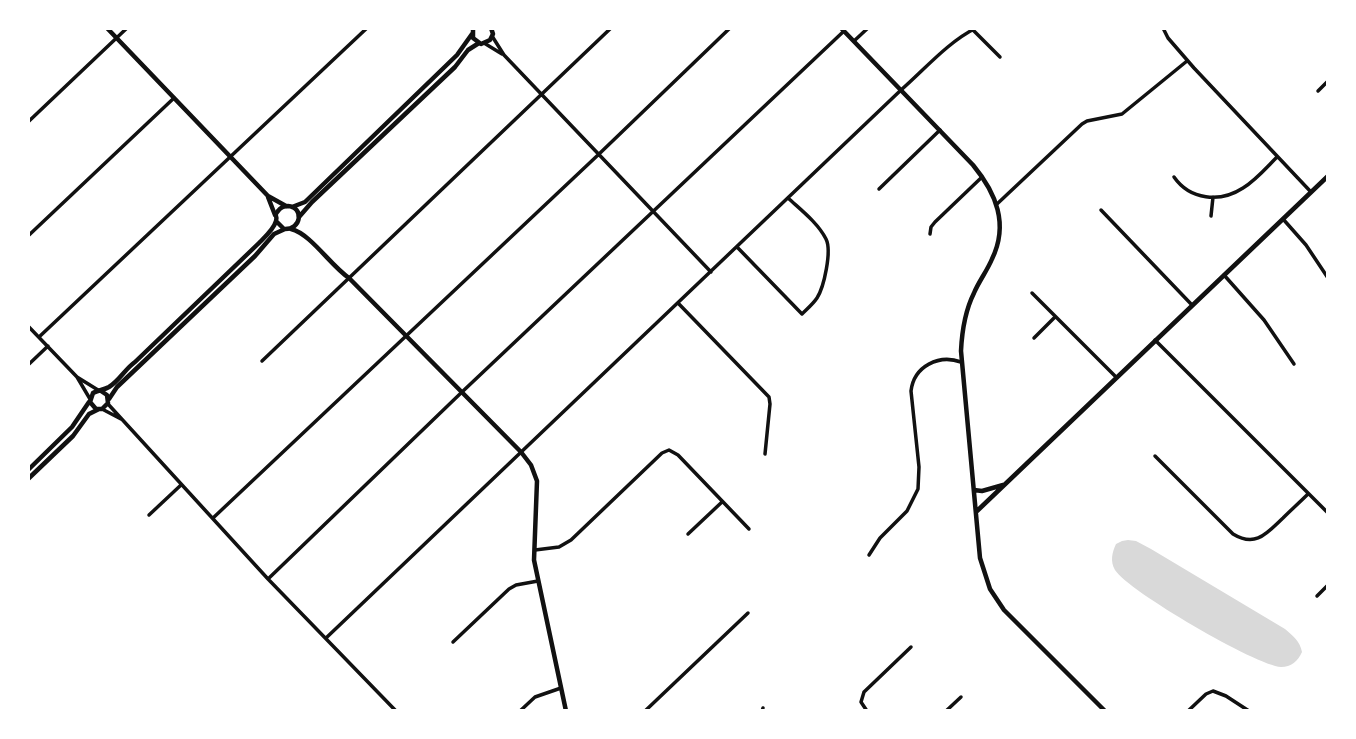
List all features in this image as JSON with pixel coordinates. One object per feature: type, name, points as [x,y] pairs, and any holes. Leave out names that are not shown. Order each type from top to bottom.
[{"type":"street","points":[[107,28],[268,196],[298,212],[302,233]]},
{"type":"street","points":[[28,122],[127,28]]},
{"type":"street","points":[[39,337],[367,28]]},
{"type":"street","points":[[28,479],[73,436],[89,414],[100,409],[117,387],[255,256],[274,234],[295,227],[312,202],[455,67],[468,50],[490,40],[497,28]]},
{"type":"street","points":[[262,361],[611,28]]},
{"type":"street","points":[[213,518],[730,28]]},
{"type":"street","points":[[854,41],[868,28]]},
{"type":"street","points":[[1163,28],[1187,61],[1311,192]]},
{"type":"street","points":[[268,579],[842,29],[940,130],[983,177],[994,195],[999,219],[998,241],[992,259],[974,292],[961,341],[980,558],[987,581],[998,602],[1018,626],[1105,711]]},
{"type":"street","points":[[326,638],[901,90],[954,43],[974,29],[1000,57]]},
{"type":"street","points":[[472,30],[475,41],[504,55]]},
{"type":"street","points":[[28,470],[72,427],[93,393],[114,383],[259,243],[276,219],[278,211],[305,202],[457,55],[472,30]]},
{"type":"street","points":[[492,33],[504,55],[711,272]]},
{"type":"street","points":[[996,204],[1082,124],[1122,114],[1187,61]]},
{"type":"street","points":[[1318,91],[1328,81]]},
{"type":"street","points":[[28,236],[174,98]]},
{"type":"street","points":[[879,189],[940,130]]},
{"type":"street","points":[[1174,177],[1184,189],[1200,196],[1228,195],[1245,187],[1277,157]]},
{"type":"street","points":[[976,512],[1328,176]]},
{"type":"street","points":[[930,234],[935,222],[983,177]]},
{"type":"street","points":[[268,196],[280,228],[302,233],[521,452],[534,471],[538,500],[534,560],[566,711]]},
{"type":"street","points":[[1211,216],[1213,197]]},
{"type":"street","points":[[737,247],[802,314],[820,292],[828,259],[828,245],[816,226],[788,198]]},
{"type":"street","points":[[1101,210],[1192,305]]},
{"type":"street","points":[[1283,219],[1306,245],[1328,278]]},
{"type":"street","points":[[1224,275],[1264,320],[1294,364]]},
{"type":"street","points":[[1032,293],[1116,377]]},
{"type":"street","points":[[678,303],[769,397],[765,454]]},
{"type":"street","points":[[1034,338],[1056,317]]},
{"type":"street","points":[[28,326],[77,377],[93,407],[121,419]]},
{"type":"street","points":[[1155,340],[1328,513]]},
{"type":"street","points":[[28,365],[48,346]]},
{"type":"street","points":[[869,555],[880,538],[907,511],[918,489],[919,467],[911,390],[913,380],[919,371],[935,361],[946,359],[961,362]]},
{"type":"street","points":[[77,377],[107,395],[108,401],[121,419],[268,579],[396,711]]},
{"type":"street","points":[[535,550],[559,547],[571,540],[662,453],[669,450],[678,455],[748,529]]},
{"type":"street","points":[[1155,456],[1233,534],[1243,539],[1254,539],[1266,534],[1308,494]]},
{"type":"street","points":[[149,515],[181,484]]},
{"type":"street","points":[[974,490],[982,491],[1004,485]]},
{"type":"street","points":[[688,534],[723,502]]},
{"type":"street","points":[[453,642],[509,589],[538,581]]},
{"type":"street","points":[[1317,596],[1328,585]]},
{"type":"street","points":[[645,711],[748,613]]},
{"type":"street","points":[[867,711],[861,704],[864,692],[911,648]]},
{"type":"street","points":[[520,711],[540,694],[561,688]]},
{"type":"street","points":[[1188,711],[1213,691],[1249,711]]},
{"type":"street","points":[[946,711],[961,697]]},
{"type":"shaded area","points":[[1128,540],[1151,549],[1285,629],[1300,645],[1302,652],[1298,658],[1285,667],[1268,663],[1221,641],[1143,594],[1115,570],[1112,563],[1116,544]]}]
